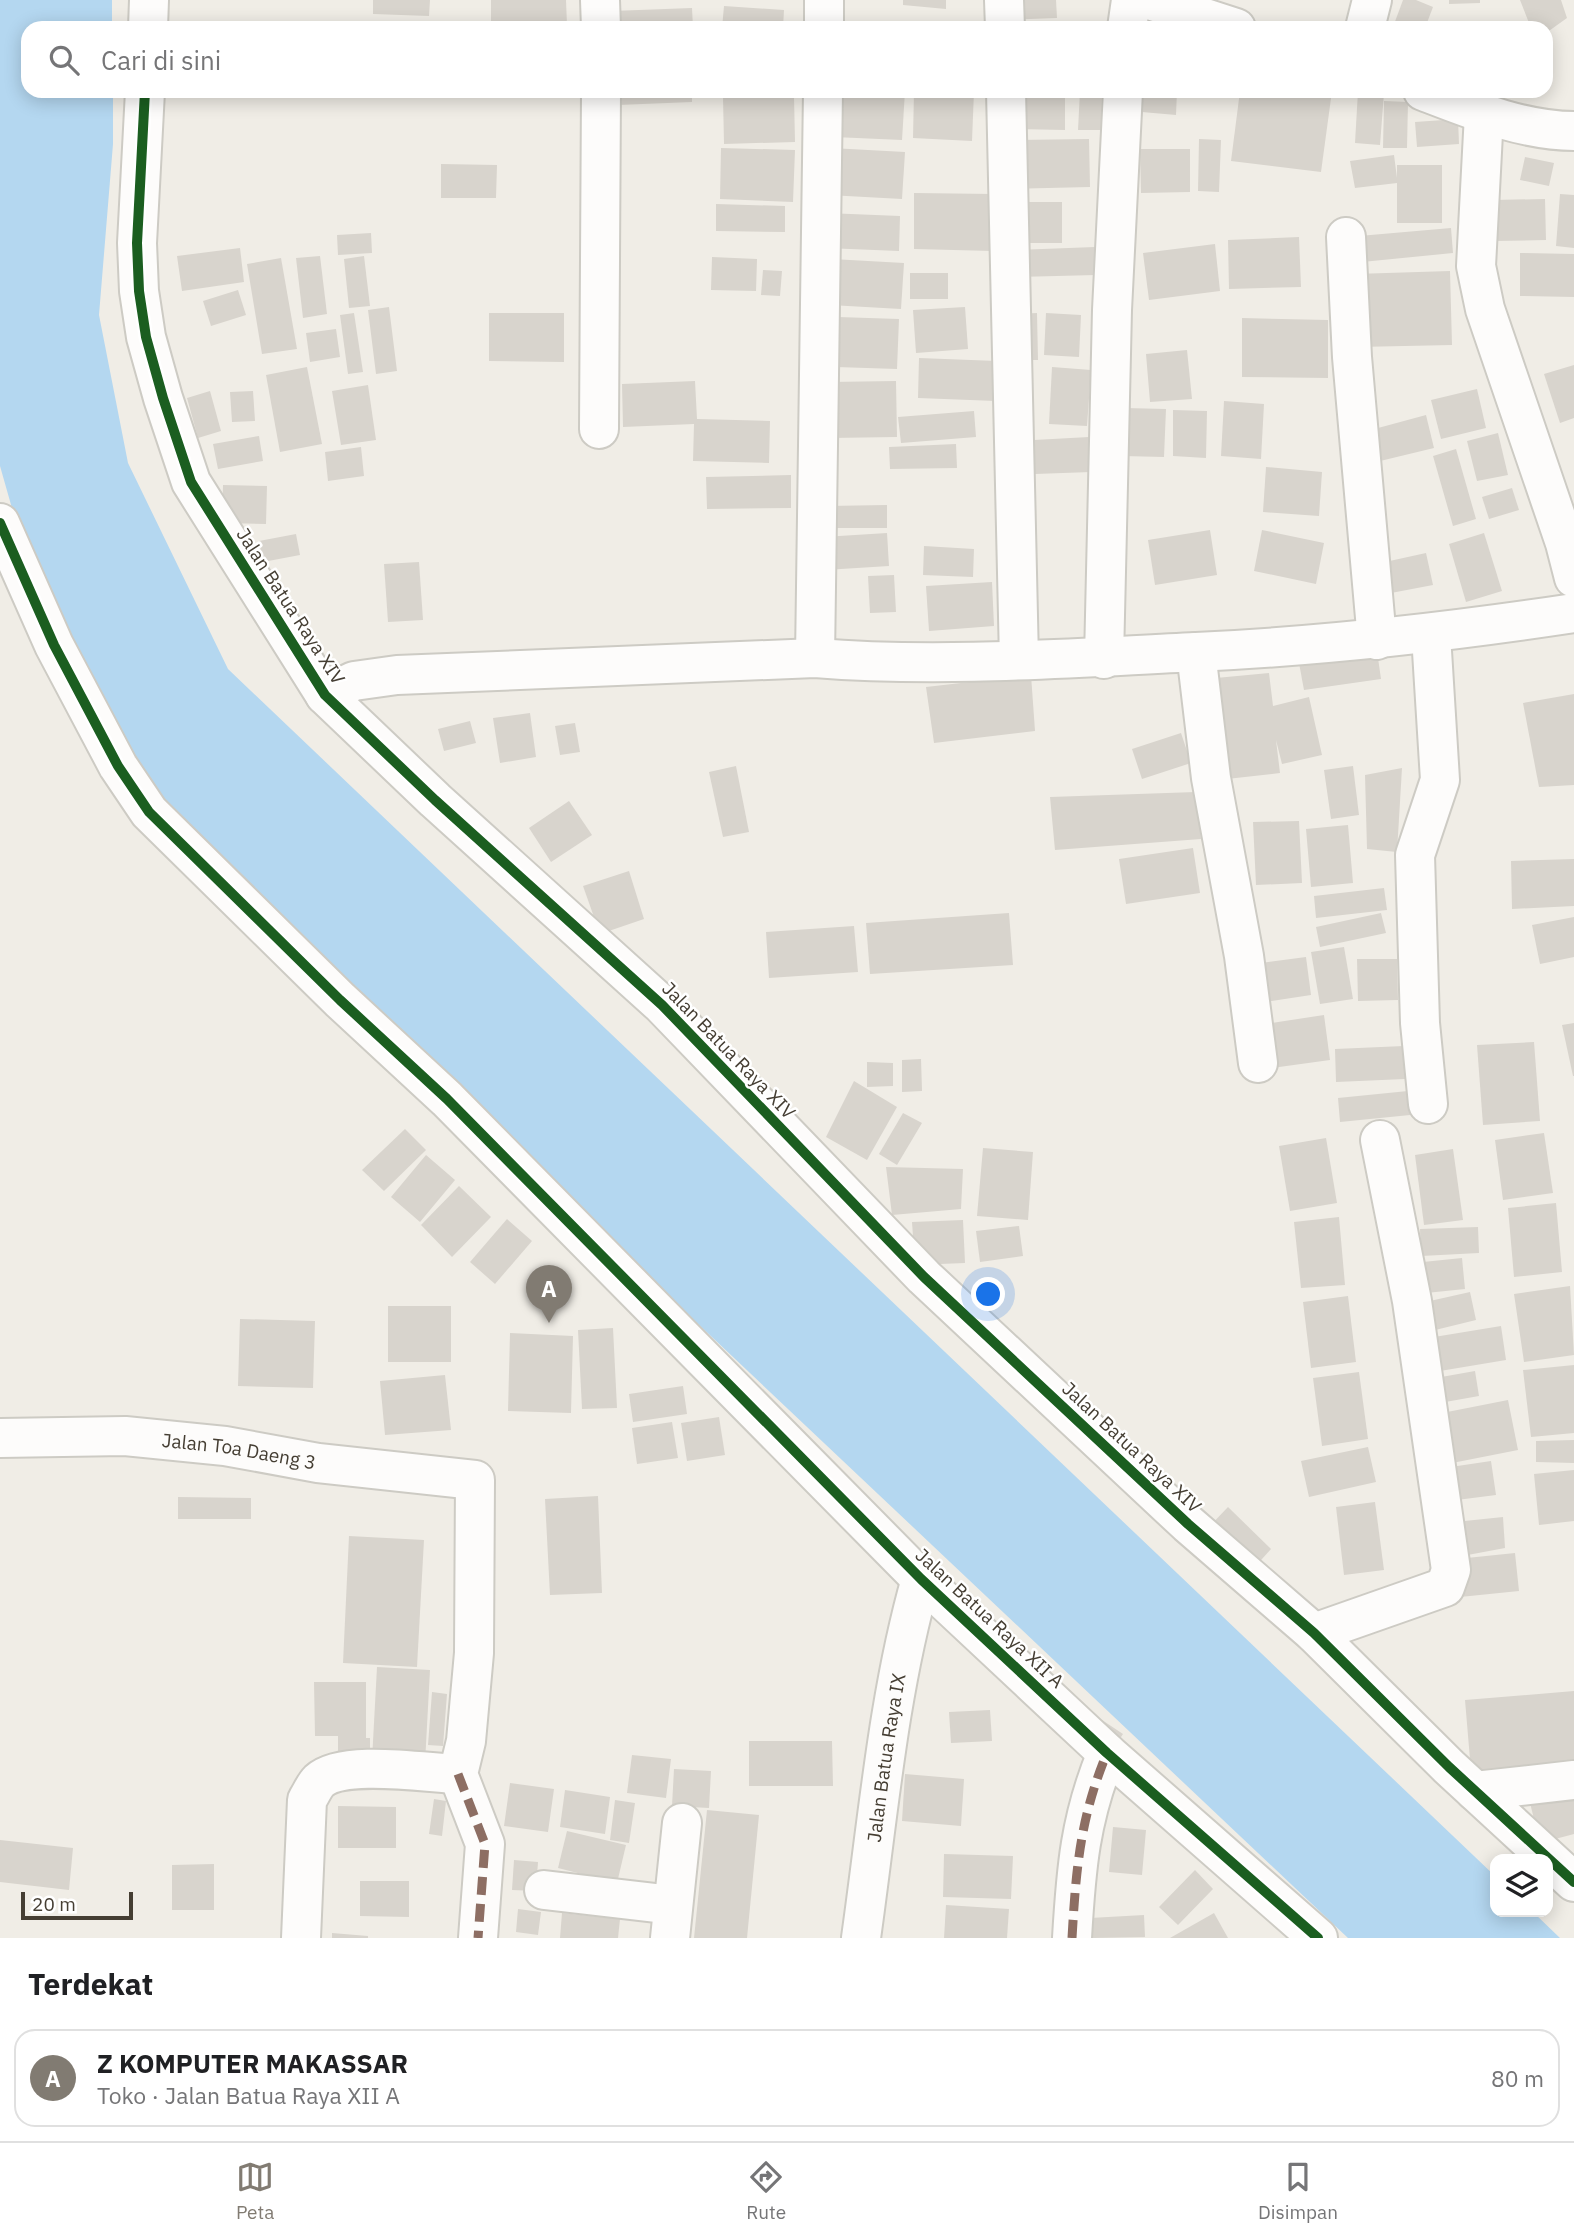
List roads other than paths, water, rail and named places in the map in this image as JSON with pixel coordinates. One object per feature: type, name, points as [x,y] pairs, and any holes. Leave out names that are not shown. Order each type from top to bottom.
[{"type":"street","points":[[148,21],[149,0]]},
{"type":"street","points":[[600,0],[601,21]]},
{"type":"street","points":[[824,0],[824,21]]},
{"type":"street","points":[[1004,0],[1005,21]]},
{"type":"street","points":[[1127,21],[1131,0]]},
{"type":"street","points":[[1149,0],[1214,21]]},
{"type":"street","points":[[1366,21],[1371,0]]},
{"type":"street","name":"Jalan Batua Raya XIV","points":[[145,98],[137,243],[139,290],[146,337],[163,398],[191,482],[325,695],[435,800],[662,1005],[924,1278],[1188,1524],[1314,1633],[1475,1791],[1574,1882]]},
{"type":"street","points":[[599,429],[601,98]]},
{"type":"street","points":[[815,658],[823,98]]},
{"type":"street","points":[[1006,98],[1018,660]]},
{"type":"street","points":[[1104,659],[1112,310],[1123,98]]},
{"type":"street","points":[[1442,98],[1485,114],[1557,131],[1574,131]]},
{"type":"street","points":[[1485,114],[1476,266],[1485,309],[1565,543],[1574,578]]},
{"type":"street","points":[[1346,237],[1352,357],[1377,640]]},
{"type":"street","name":"Jalan Batua Raya XII A","points":[[0,523],[54,645],[117,766],[149,812],[340,1000],[447,1099],[921,1579],[1107,1753],[1318,1938]]},
{"type":"street","points":[[325,695],[354,681],[397,675],[815,658],[884,663],[1104,659],[1431,635],[1574,613]]},
{"type":"street","points":[[1428,1104],[1420,1023],[1415,855],[1440,780],[1431,635]]},
{"type":"street","points":[[1196,652],[1211,778],[1244,956],[1258,1063]]},
{"type":"street","points":[[1314,1633],[1445,1587],[1451,1570],[1412,1301],[1380,1140]]},
{"type":"street","name":"Jalan Toa Daeng 3","points":[[0,1438],[125,1436],[225,1446],[318,1463],[475,1479],[474,1653],[466,1741],[458,1774]]},
{"type":"street","name":"Jalan Batua Raya IX","points":[[861,1938],[895,1695],[905,1636],[921,1579]]},
{"type":"street","points":[[1072,1938],[1077,1862],[1085,1813],[1107,1753]]},
{"type":"street","points":[[302,1938],[307,1800],[319,1781],[338,1772],[362,1769],[458,1774],[485,1844],[478,1938]]},
{"type":"street","points":[[1475,1791],[1574,1780]]},
{"type":"street","points":[[544,1890],[672,1921],[681,1823]]},
{"type":"water","points":[[0,0],[112,0],[112,21],[21,21],[21,98],[113,98],[113,144],[99,315],[128,463],[228,669],[1490,1871],[1490,1917],[1538,1917],[1560,1938],[1348,1938],[154,810],[25,554],[0,466]]},
{"type":"place","name":"Z KOMPUTER MAKASSAR","points":[[549,1323]]}]
